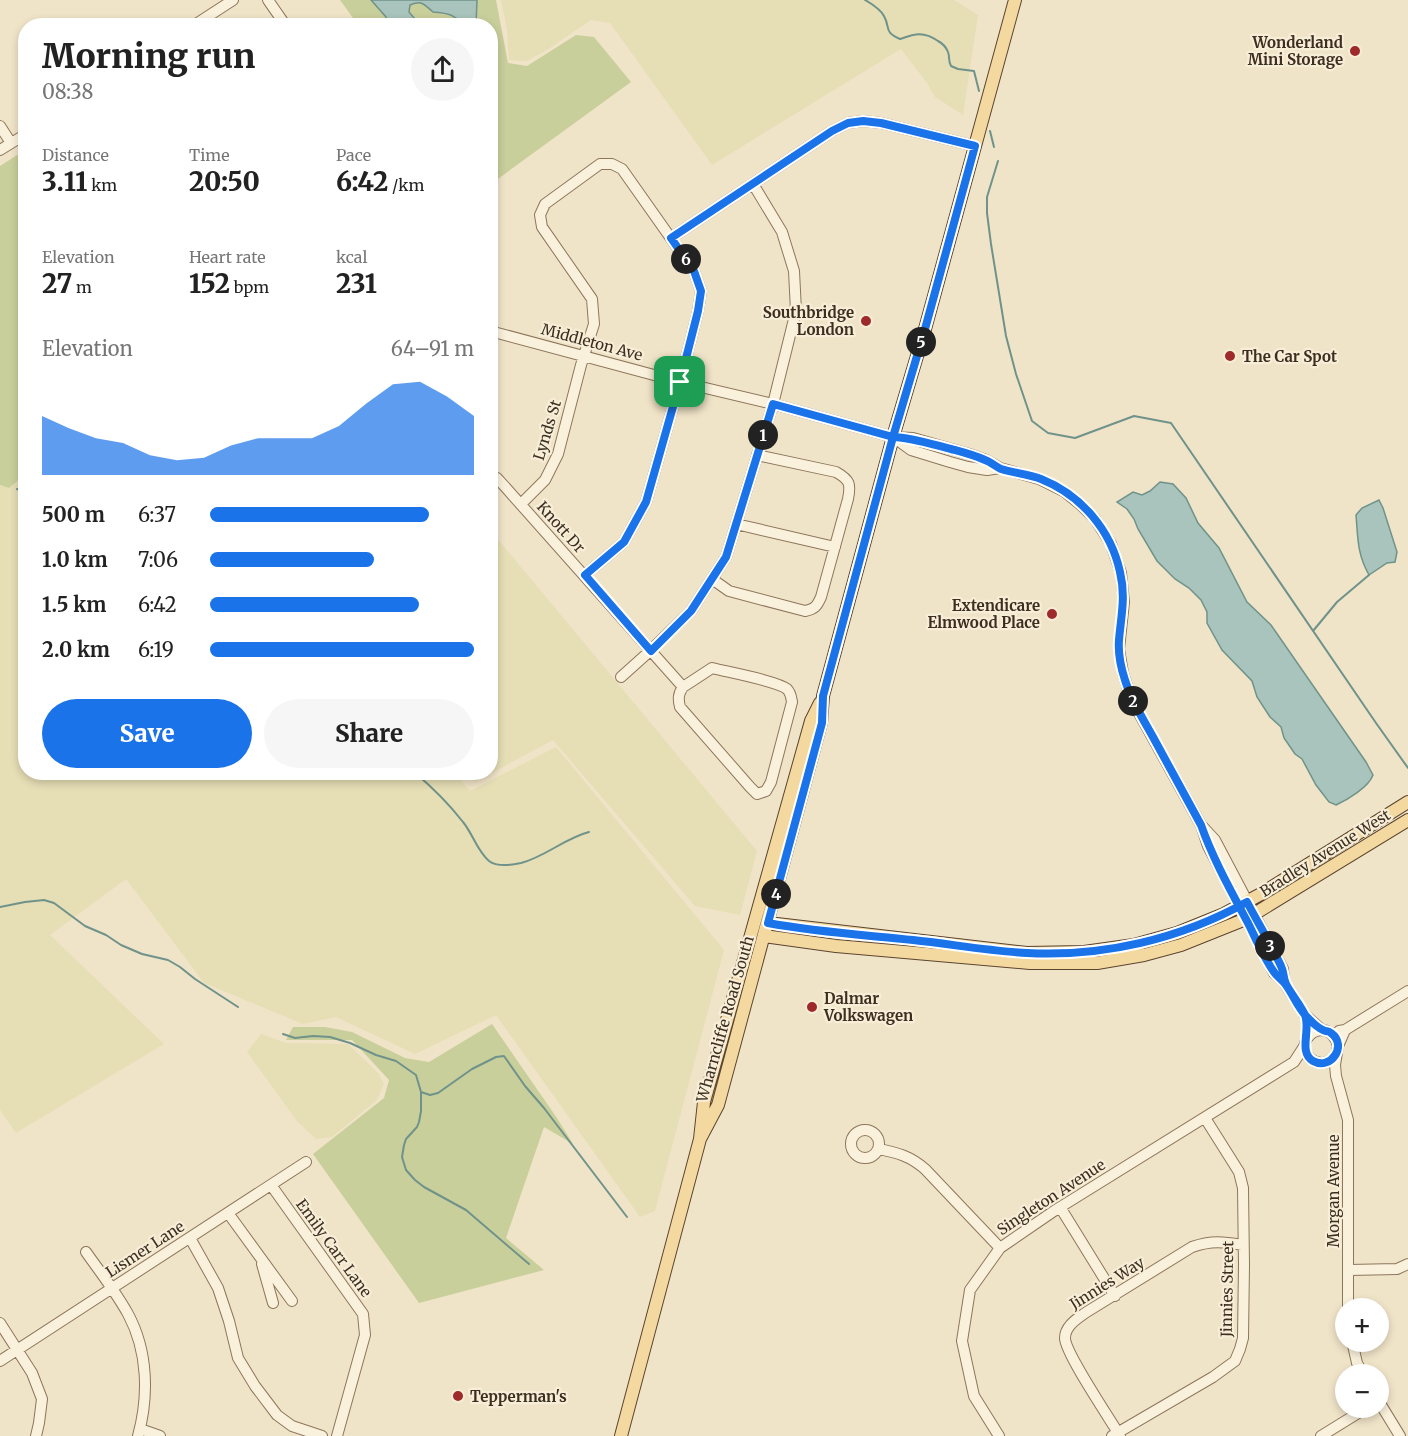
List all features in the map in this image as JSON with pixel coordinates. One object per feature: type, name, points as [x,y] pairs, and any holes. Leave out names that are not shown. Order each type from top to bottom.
[{"type":"main road","name":"Wharncliffe Road South","points":[[621,1436],[700,1139],[704,1102],[752,927],[811,721],[823,696],[1015,0]]},
{"type":"main road","name":"Wharncliffe Road South","points":[[700,1139],[718,1104],[822,723],[823,696]]},
{"type":"main road","name":"Bradley Avenue West","points":[[766,930],[1027,953],[1084,952],[1134,945],[1178,933],[1224,914],[1408,802]]},
{"type":"main road","name":"Bradley Avenue West","points":[[766,930],[836,945],[1030,963],[1097,963],[1144,955],[1181,945],[1250,917],[1408,820]]},
{"type":"street","points":[[205,18],[233,0]]},
{"type":"street","points":[[268,0],[280,18]]},
{"type":"street","points":[[671,238],[832,131],[848,123],[863,121],[881,123],[975,146]]},
{"type":"street","points":[[0,126],[11,143]]},
{"type":"street","points":[[0,150],[18,139]]},
{"type":"street","name":"Lynds St","points":[[521,504],[545,480],[558,454],[594,324],[592,299],[542,227],[540,215],[545,204],[600,164],[612,164],[622,169],[671,238],[694,271],[701,291],[680,382],[646,502],[624,542],[585,575]]},
{"type":"street","points":[[621,677],[691,611],[726,557],[773,404],[796,311],[794,271],[782,232],[753,184]]},
{"type":"street","name":"Middleton Ave","points":[[498,332],[893,437]]},
{"type":"street","points":[[893,437],[913,438],[969,454],[1000,468],[1039,479],[1065,492],[1088,512],[1106,536],[1118,563],[1122,582],[1124,602],[1119,640],[1121,665],[1134,704],[1201,825],[1215,840],[1274,973],[1284,982],[1305,1016],[1336,1039],[1337,1050]]},
{"type":"street","points":[[712,579],[729,591],[805,611],[818,606],[850,490],[849,482],[836,472],[758,454]]},
{"type":"street","name":"Knott Dr","points":[[498,479],[683,687]]},
{"type":"street","points":[[736,524],[835,547]]},
{"type":"street","points":[[712,668],[786,687],[791,693],[792,702],[771,782],[766,791],[757,794],[680,707],[679,692],[683,687],[712,668]]},
{"type":"street","points":[[1306,1042],[1313,1032],[1345,1030],[1408,991]]},
{"type":"street","points":[[1305,1016],[1306,1053],[1311,1060],[1336,1076]]},
{"type":"street","points":[[1294,1062],[1329,1062],[1345,1030]]},
{"type":"street","name":"Singleton Avenue","points":[[999,1436],[974,1396],[962,1341],[970,1290],[1000,1248],[1060,1207],[1294,1062],[1306,1042]]},
{"type":"street","name":"Morgan Avenue","points":[[1337,1050],[1336,1076],[1348,1120],[1348,1298]]},
{"type":"street","name":"Jinnies Street","points":[[1117,1435],[1213,1377],[1235,1361],[1240,1349],[1243,1338],[1243,1188],[1239,1173],[1204,1118]]},
{"type":"street","points":[[879,1149],[895,1152],[915,1160],[1000,1248]]},
{"type":"street","name":"Lismer Lane","points":[[0,1361],[306,1162]]},
{"type":"street","name":"Emily Carr Lane","points":[[270,1185],[363,1314],[365,1335],[337,1436]]},
{"type":"street","points":[[1060,1207],[1115,1296]]},
{"type":"street","points":[[228,1212],[292,1301]]},
{"type":"street","points":[[190,1238],[218,1288],[238,1358],[255,1386],[284,1421],[322,1436]]},
{"type":"street","name":"Jinnies Way","points":[[1117,1435],[1071,1355],[1065,1338],[1067,1329],[1074,1321],[1192,1247],[1206,1242],[1244,1245]]},
{"type":"street","points":[[86,1252],[129,1314],[140,1345],[146,1381],[144,1410],[139,1433],[160,1436]]},
{"type":"street","points":[[259,1255],[273,1303]]},
{"type":"street","points":[[1349,1270],[1397,1269],[1408,1264]]},
{"type":"street","points":[[0,1323],[32,1373],[42,1399],[36,1436]]},
{"type":"street","points":[[1321,1436],[1350,1418]]},
{"type":"street","points":[[1389,1418],[1400,1436]]},
{"type":"shaded area","points":[[501,0],[954,0],[978,15],[963,115],[935,97],[901,49],[712,165],[610,23],[591,20],[527,61],[509,60],[507,29]]},
{"type":"shaded area","points":[[18,480],[18,780],[461,780],[470,791],[492,780],[498,780],[498,777],[556,747],[724,950],[655,1211],[640,1217],[496,1015],[415,1054],[336,1017],[303,1024],[204,983],[126,879],[50,935],[164,1044],[16,1133],[0,1110],[0,485],[9,488]]},
{"type":"shaded area","points":[[498,539],[757,851],[740,915],[695,906],[553,740],[498,770]]},
{"type":"shaded area","points":[[261,1034],[286,1043],[348,1044],[378,1073],[384,1084],[377,1100],[332,1137],[316,1139],[297,1121],[247,1052]]},
{"type":"green space","points":[[340,0],[496,0],[508,63],[527,66],[576,35],[594,37],[631,82],[498,179],[498,18],[353,18]]},
{"type":"green space","points":[[18,154],[18,481],[9,488],[0,485],[0,166]]},
{"type":"green space","points":[[492,1024],[573,1144],[544,1127],[506,1238],[544,1270],[419,1303],[313,1154],[384,1098],[389,1080],[352,1040],[286,1040],[293,1027],[325,1027],[352,1032],[405,1058],[429,1062]]},
{"type":"water","points":[[371,0],[477,0],[476,18],[456,18],[433,12],[420,3],[410,5],[409,12],[414,18],[386,17]]},
{"type":"water","points":[[1160,482],[1173,484],[1186,498],[1198,523],[1219,548],[1247,602],[1271,625],[1366,762],[1373,775],[1371,780],[1346,800],[1336,805],[1329,802],[1316,785],[1302,759],[1295,754],[1284,738],[1281,727],[1270,717],[1257,697],[1252,681],[1222,650],[1207,623],[1207,612],[1201,600],[1157,561],[1134,519],[1127,509],[1117,502],[1133,492],[1142,495]]},
{"type":"water","points":[[1379,500],[1397,552],[1395,562],[1387,563],[1369,575],[1360,553],[1356,515],[1362,508]]},
{"type":"waterway","points":[[865,0],[882,13],[889,32],[900,39],[923,35],[941,43],[948,52],[951,66],[974,71],[979,91]]},
{"type":"waterway","points":[[990,131],[994,147]]},
{"type":"waterway","points":[[998,161],[987,197],[991,244],[1006,336],[1032,421],[1048,433],[1075,438],[1134,416],[1171,423],[1408,768]]},
{"type":"waterway","points":[[1313,631],[1337,602],[1369,575]]},
{"type":"waterway","points":[[423,780],[452,809],[481,852],[492,863],[500,865],[521,863],[589,832]]},
{"type":"waterway","points":[[0,907],[44,900],[54,903],[85,926],[106,935],[121,945],[142,954],[168,960],[238,1007]]},
{"type":"waterway","points":[[283,1034],[295,1038],[330,1037],[350,1043],[396,1061],[416,1075],[421,1092],[421,1111],[417,1127],[406,1139],[404,1145],[402,1157],[406,1170],[424,1187],[466,1210],[529,1264]]},
{"type":"waterway","points":[[421,1092],[430,1095],[438,1093],[472,1069],[496,1057],[504,1056],[627,1217]]},
{"type":"place","name":"Wonderland Mini Storage","points":[[1355,51]]},
{"type":"place","name":"Southbridge London","points":[[866,321]]},
{"type":"place","name":"The Car Spot","points":[[1230,356]]},
{"type":"place","name":"Extendicare Elmwood Place","points":[[1052,614]]},
{"type":"place","name":"Dalmar Volkswagen","points":[[812,1007]]},
{"type":"place","name":"Tepperman's","points":[[458,1396]]},
{"type":"route","points":[[680,382],[646,502],[624,542],[585,575],[651,651],[691,611],[726,557],[773,404],[893,437],[913,438],[969,454],[1000,468],[1029,475],[1057,487],[1081,504],[1095,519],[1115,554],[1123,592],[1119,640],[1121,665],[1134,704],[1201,825],[1208,846],[1239,906],[1252,930],[1274,973],[1284,982],[1305,1016],[1322,1030],[1334,1035],[1338,1050],[1333,1059],[1319,1063],[1311,1060],[1306,1053],[1307,1023],[1305,1016],[1298,1003],[1284,982],[1283,969],[1247,902],[1239,906],[1224,914],[1178,933],[1134,945],[1084,952],[1027,953],[768,923],[822,723],[823,696],[893,437],[975,146],[881,123],[863,121],[848,123],[832,131],[671,238],[694,271],[701,291],[680,382]]}]
